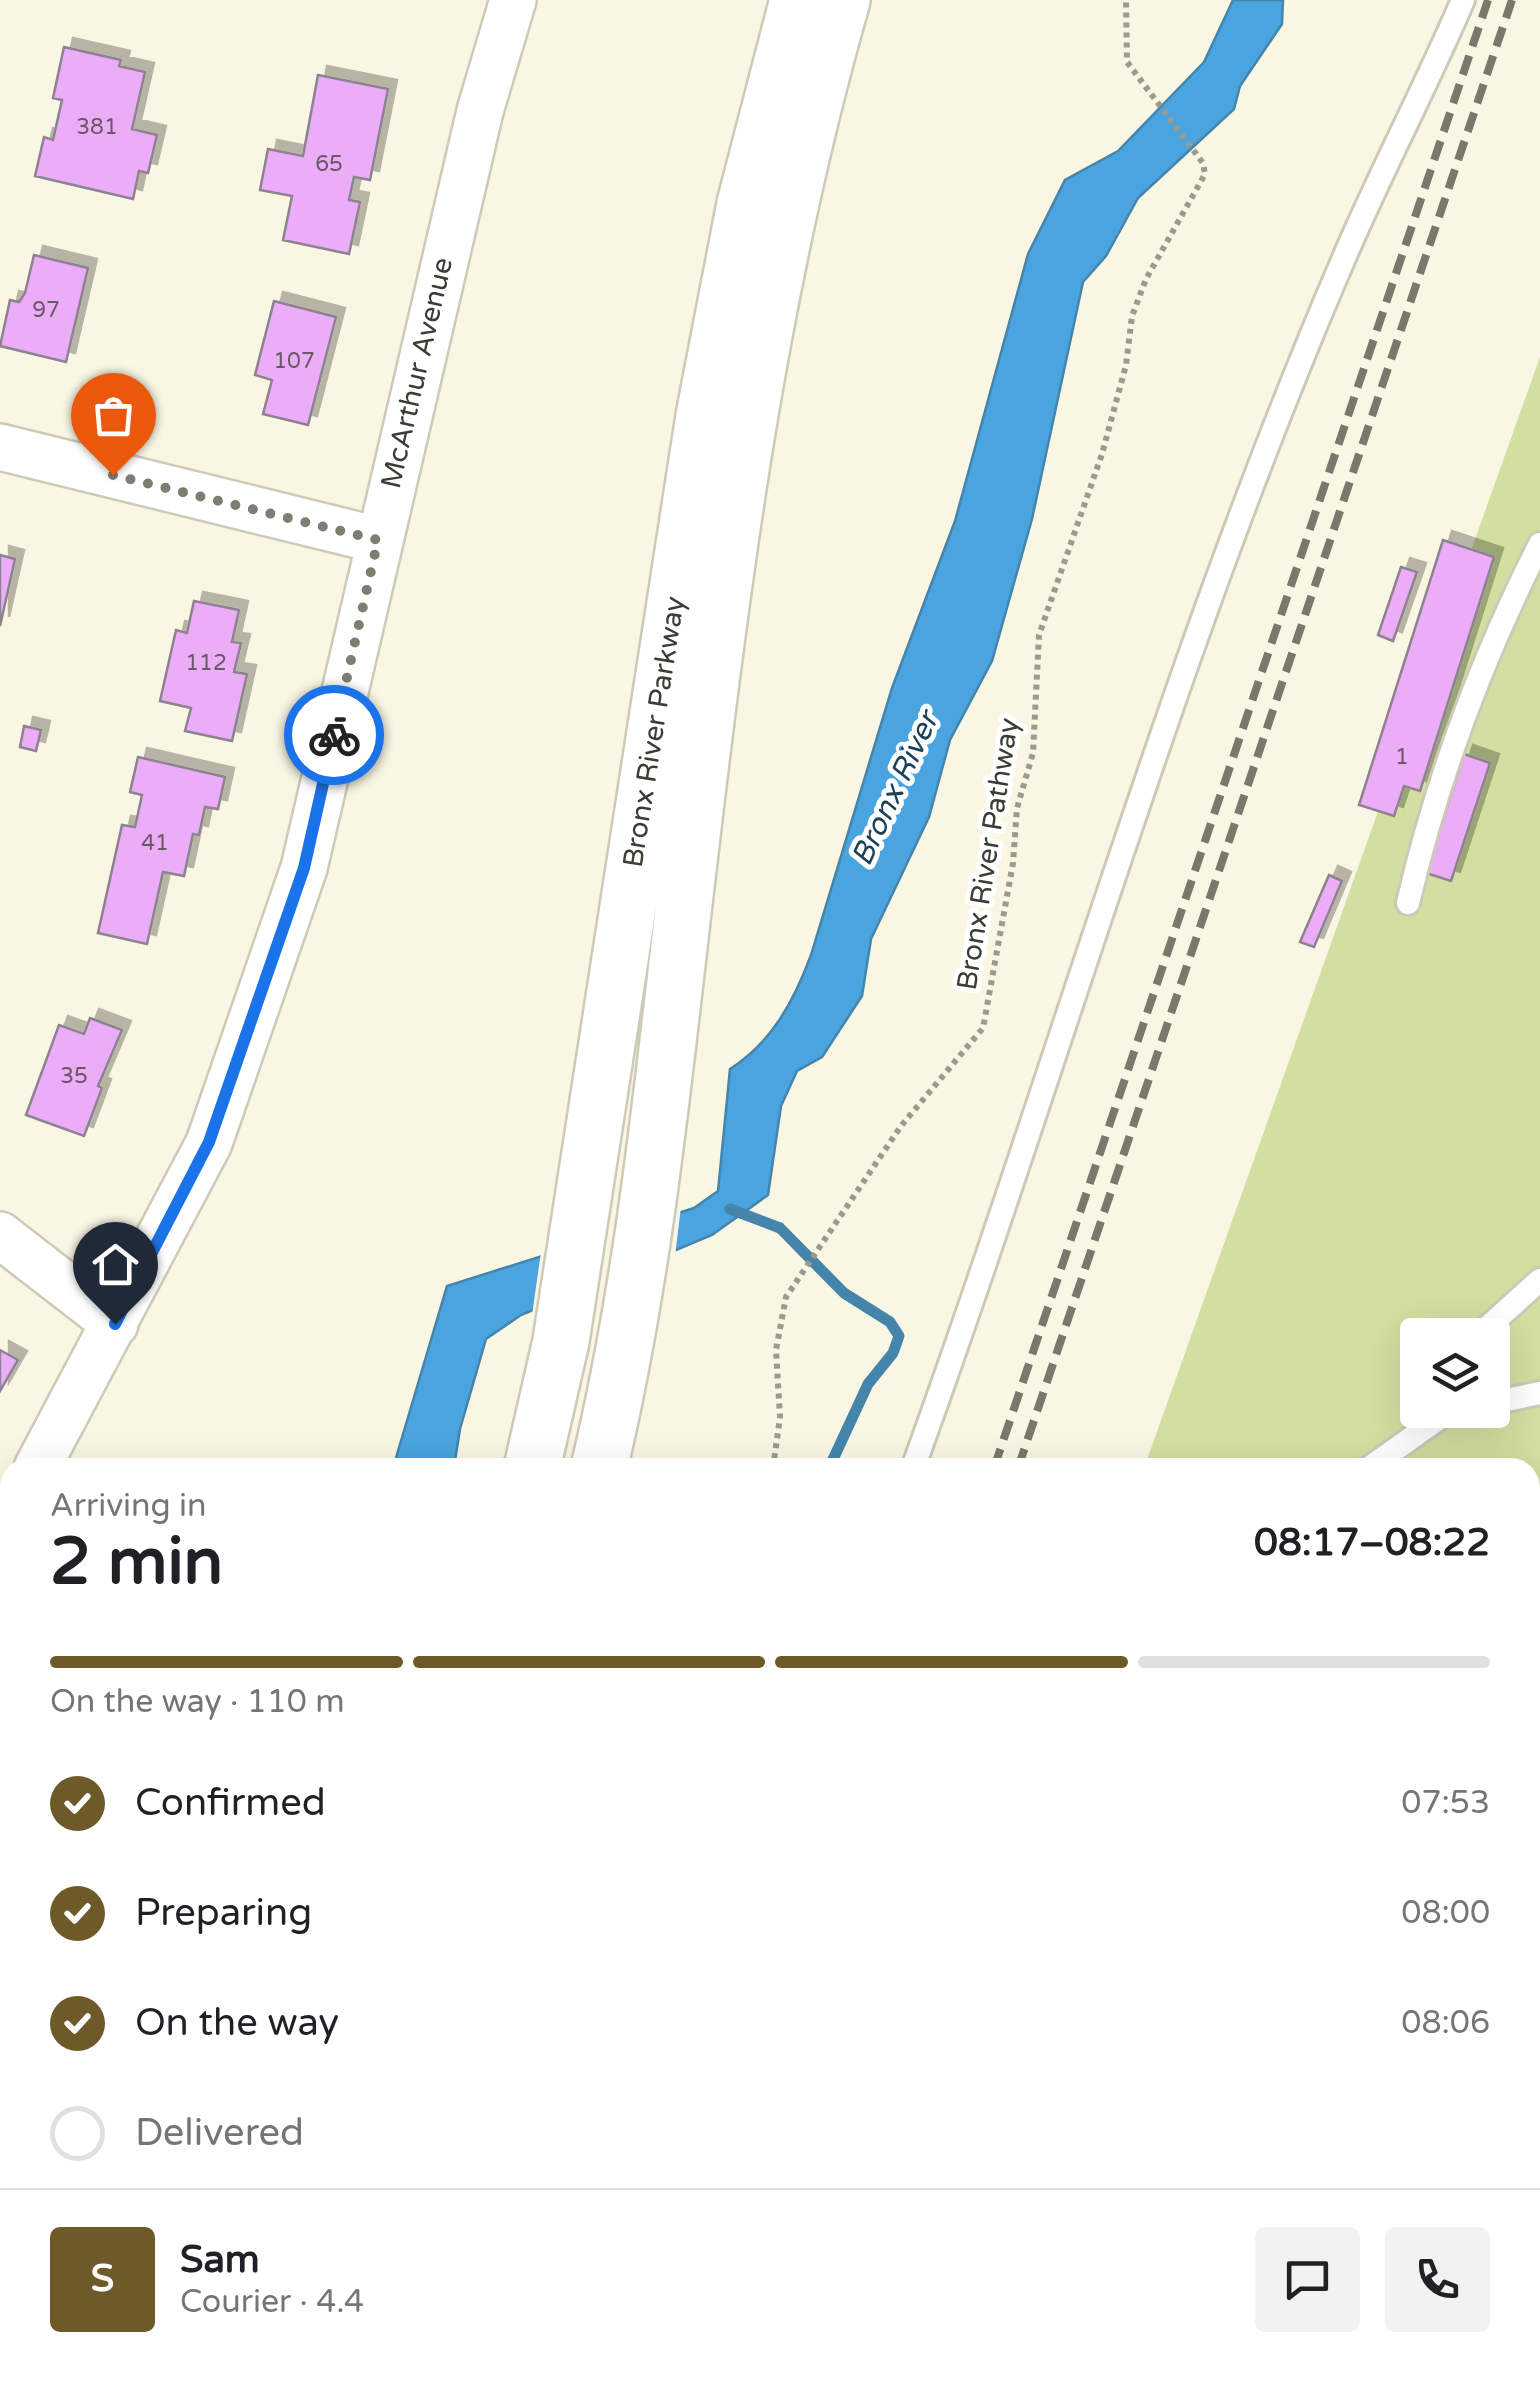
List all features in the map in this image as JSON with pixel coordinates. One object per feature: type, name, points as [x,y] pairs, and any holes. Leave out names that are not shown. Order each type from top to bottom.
[{"type":"main road","name":"Bronx River Parkway","points":[[534,1458],[560,1340],[579,1225],[704,416],[745,204],[798,0]]},
{"type":"main road","name":"Bronx River Parkway","points":[[602,1458],[631,1316],[648,1201],[727,552],[749,411],[790,202],[842,0]]},
{"type":"street","name":"McArthur Avenue","points":[[43,1458],[209,1142],[304,868],[480,111],[513,0]]},
{"type":"street","points":[[0,447],[378,540]]},
{"type":"street","points":[[0,1234],[115,1324]]},
{"type":"lane","points":[[916,1458],[1135,812],[1252,494],[1341,263],[1464,0]]},
{"type":"lane","points":[[1408,903],[1423,840],[1493,635],[1540,544]]},
{"type":"lane","points":[[1498,1318],[1540,1280]]},
{"type":"lane","points":[[1510,1399],[1540,1393]]},
{"type":"lane","points":[[1383,1458],[1426,1428]]},
{"type":"path","name":"Bronx River Pathway","points":[[774,1458],[780,1417],[780,1319],[798,1276],[901,1126],[983,1028],[1013,863],[1018,808],[1032,753],[1038,635],[1102,454],[1126,366],[1132,316],[1153,263],[1200,187],[1203,163],[1127,62],[1126,0]]},
{"type":"green space","points":[[1540,357],[1540,1458],[1148,1458]]},
{"type":"water","name":"Bronx River","points":[[1233,0],[1283,0],[1282,24],[1240,86],[1234,109],[1138,198],[1106,256],[1083,282],[1032,519],[992,661],[950,740],[929,817],[871,939],[862,996],[822,1057],[797,1071],[781,1106],[768,1195],[712,1235],[521,1315],[486,1339],[455,1458],[396,1458],[447,1286],[694,1208],[718,1191],[730,1069],[758,1046],[780,1019],[811,955],[892,688],[955,521],[1028,254],[1065,180],[1118,151],[1204,62]]},
{"type":"pier","points":[[681,1207],[675,1256],[532,1315],[541,1252]]},
{"type":"building","points":[[64,47],[121,60],[119,66],[145,72],[132,129],[157,135],[148,173],[139,171],[133,199],[35,176],[44,137],[53,140],[62,100],[53,98]]},
{"type":"building","points":[[318,75],[388,89],[370,180],[354,177],[349,200],[360,202],[349,254],[283,240],[292,196],[260,190],[268,149],[303,156]]},
{"type":"building","points":[[34,255],[88,268],[66,362],[0,346],[10,300],[19,302],[25,293]]},
{"type":"building","points":[[274,301],[336,317],[308,425],[263,414],[272,380],[255,375]]},
{"type":"building","points":[[1443,540],[1494,557],[1420,791],[1404,786],[1394,816],[1359,805]]},
{"type":"building","points":[[0,555],[15,559],[0,626]]},
{"type":"building","points":[[1401,567],[1417,572],[1393,641],[1378,635]]},
{"type":"building","points":[[194,601],[239,610],[232,642],[241,643],[234,672],[247,674],[232,741],[185,731],[191,708],[160,701],[176,630],[187,633]]},
{"type":"building","points":[[24,726],[41,730],[36,751],[20,747]]},
{"type":"building","points":[[1464,754],[1490,763],[1451,881],[1426,873]]},
{"type":"building","points":[[138,757],[225,777],[218,809],[205,807],[199,835],[193,834],[184,876],[163,872],[147,944],[98,933],[122,825],[135,827],[142,795],[130,792]]},
{"type":"building","points":[[1329,875],[1342,881],[1314,947],[1300,942]]},
{"type":"building","points":[[90,1018],[122,1030],[98,1086],[102,1088],[84,1136],[26,1115],[59,1025],[84,1034]]},
{"type":"building","points":[[0,1350],[18,1360],[0,1391]]},
{"type":"waterway","points":[[730,1209],[780,1228],[844,1293],[890,1322],[899,1336],[893,1353],[868,1384],[834,1458]]},
{"type":"railway","points":[[997,1458],[1488,0]]},
{"type":"railway","points":[[1021,1458],[1512,0]]},
{"type":"way so far","points":[[113,475],[378,540],[334,735]]},
{"type":"route","points":[[115,1324],[209,1142],[304,868],[334,735]]}]
